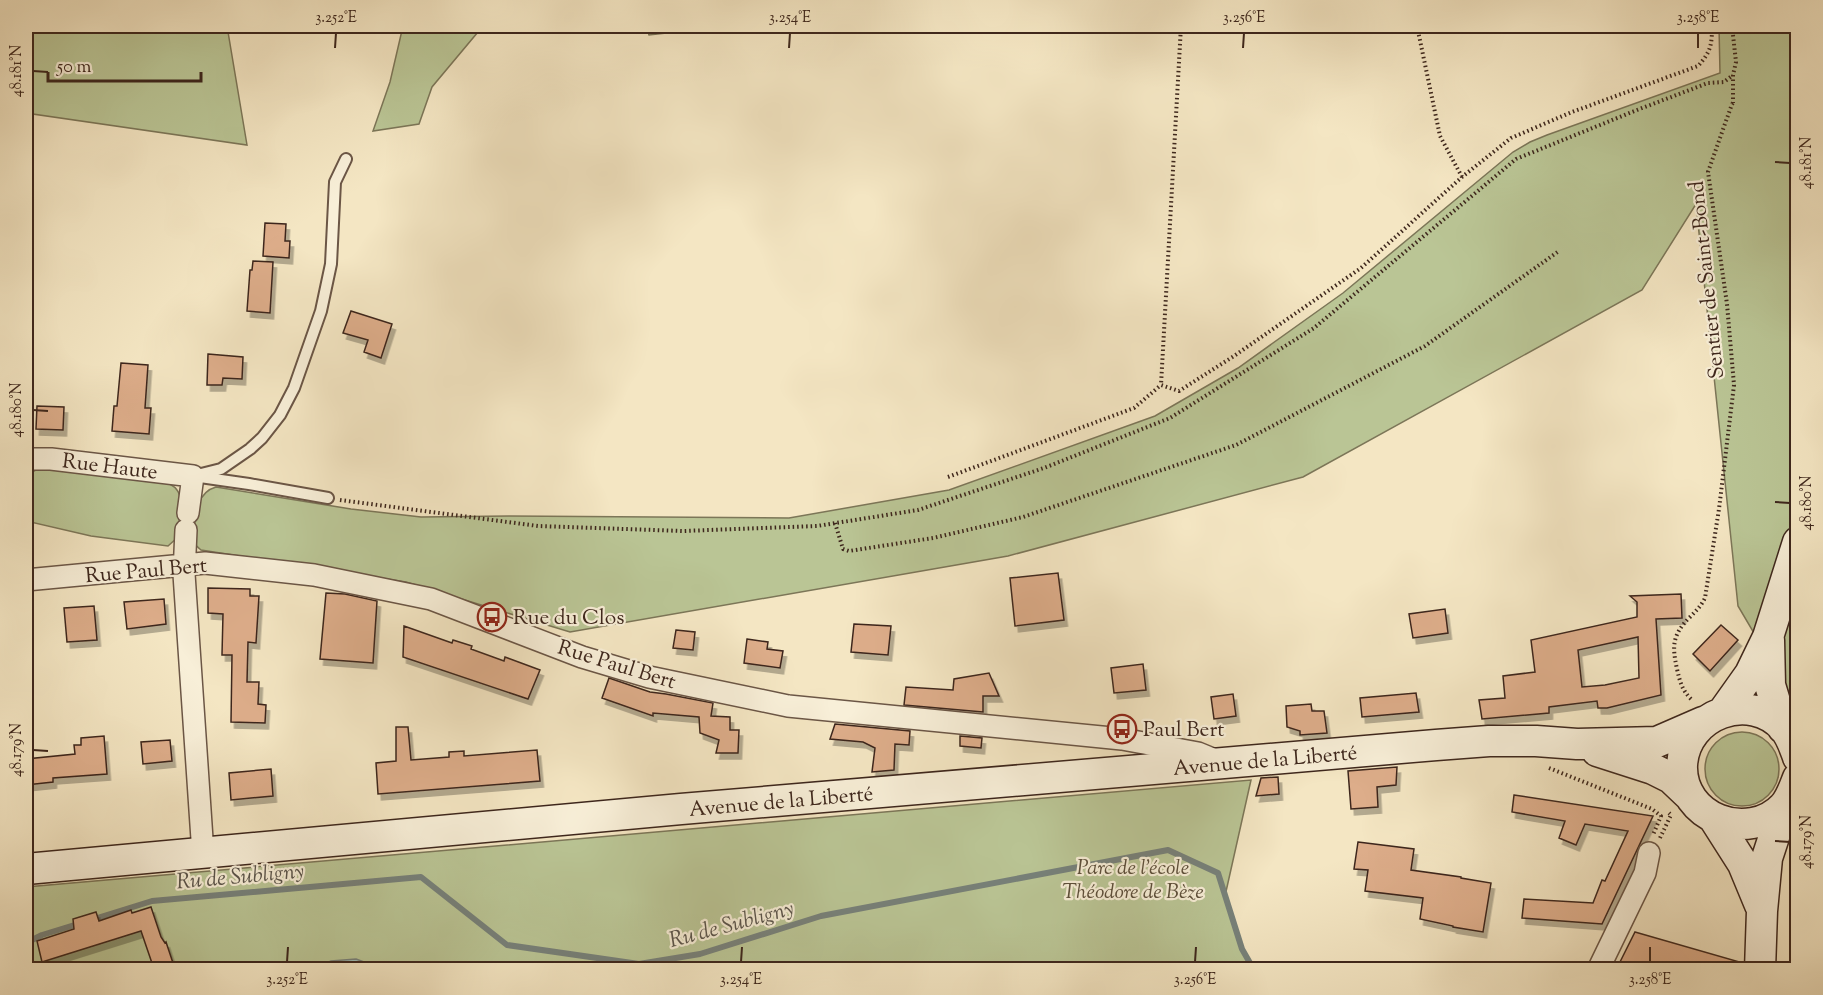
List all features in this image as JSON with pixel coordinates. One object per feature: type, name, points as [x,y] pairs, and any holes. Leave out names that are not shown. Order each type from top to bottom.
[{"type":"main road","points":[[1578,744],[1657,742],[1706,711],[1750,674],[1768,637],[1797,542]]},
{"type":"main road","points":[[1768,637],[1770,685],[1784,728],[1793,742],[1797,757]]},
{"type":"main road","points":[[1706,711],[1739,709],[1755,711],[1771,718],[1784,728]]},
{"type":"main road","points":[[1677,801],[1684,781],[1682,765],[1685,749],[1706,711]]},
{"type":"main road","points":[[1578,744],[1653,769],[1671,778],[1677,801]]},
{"type":"main road","name":"Avenue de la Liberté","points":[[26,869],[681,809],[1436,745],[1540,753],[1578,744]]},
{"type":"main road","points":[[1760,969],[1767,858],[1784,806],[1793,791],[1797,778]]},
{"type":"main road","points":[[1677,801],[1701,810],[1715,820],[1733,825],[1752,824],[1769,817],[1784,806]]},
{"type":"main road","points":[[1715,820],[1743,864],[1762,911]]},
{"type":"street","name":"Rue Haute","points":[[26,459],[51,459],[193,476]]},
{"type":"street","points":[[193,476],[184,565],[203,854]]},
{"type":"street","name":"Rue Paul Bert","points":[[26,580],[205,563],[314,575],[430,599],[582,657],[649,677],[788,706],[1145,742],[1198,753],[1223,764]]},
{"type":"street","points":[[1110,738],[1113,773]]},
{"type":"street","points":[[1598,969],[1645,873],[1649,853]]},
{"type":"lane","points":[[193,476],[221,469],[250,449],[280,415],[294,388],[321,311],[331,264],[335,182],[346,159]]},
{"type":"lane","points":[[193,476],[328,498]]},
{"type":"path","points":[[948,477],[1134,408],[1161,385],[1181,26]]},
{"type":"path","points":[[1417,26],[1440,136],[1462,177]]},
{"type":"path","points":[[1161,385],[1179,391],[1361,268],[1462,177],[1511,138],[1572,112],[1698,66],[1709,54],[1712,26]]},
{"type":"path","name":"Sentier de Saint-Bond","points":[[1706,711],[1680,686],[1673,652],[1676,635],[1705,598],[1719,509],[1734,385],[1727,304],[1708,172],[1732,106],[1733,75],[1736,62],[1732,26]]},
{"type":"path","points":[[328,498],[538,526],[683,531],[817,526],[918,510],[1044,468],[1170,418],[1314,328],[1516,159],[1708,83],[1724,82],[1733,75]]},
{"type":"path","points":[[835,523],[843,549],[849,551],[933,538],[1023,517],[1236,445],[1425,346],[1559,251]]},
{"type":"path","points":[[1540,753],[1659,814],[1660,820],[1650,842],[1649,853]]},
{"type":"path","points":[[1649,853],[1654,850],[1677,801]]},
{"type":"green space","points":[[26,26],[227,26],[247,145],[26,113]]},
{"type":"green space","points":[[403,26],[499,26],[478,32],[432,87],[419,124],[373,131],[390,82]]},
{"type":"green space","points":[[646,26],[685,26],[684,31],[649,35]]},
{"type":"green space","points":[[1719,26],[1797,26],[1797,706],[1738,606],[1696,204],[1642,290],[1303,477],[1008,556],[570,632],[406,582],[201,550],[194,543],[199,503],[205,493],[216,487],[351,509],[421,517],[789,518],[949,490],[1155,416],[1238,368],[1343,293],[1513,152],[1547,135],[1720,73]]},
{"type":"green space","points":[[42,466],[160,480],[170,484],[177,490],[181,500],[177,538],[168,546],[91,536],[26,521],[26,476]]},
{"type":"green space","points":[[1749,732],[1769,742],[1777,755],[1779,769],[1777,783],[1769,796],[1756,804],[1735,806],[1715,796],[1707,783],[1705,762],[1715,742],[1728,734]]},
{"type":"green space","name":"Parc de l'école Théodore de Bèze","points":[[1251,780],[1225,896],[1242,949],[1253,969],[26,970],[26,887]]},
{"type":"water","points":[[356,959],[367,963],[370,969],[312,969],[331,961]]},
{"type":"building","points":[[265,223],[286,224],[285,241],[290,241],[289,258],[263,256]]},
{"type":"building","points":[[253,261],[273,262],[270,313],[247,311],[250,270],[252,270]]},
{"type":"building","points":[[351,311],[392,324],[381,358],[364,352],[368,340],[343,333]]},
{"type":"building","points":[[208,354],[243,357],[242,379],[223,378],[222,385],[207,385]]},
{"type":"building","points":[[121,363],[148,365],[145,408],[151,408],[149,434],[112,431]]},
{"type":"building","points":[[37,406],[64,407],[63,430],[36,429]]},
{"type":"building","points":[[1058,573],[1064,620],[1015,626],[1010,578]]},
{"type":"building","points":[[208,588],[250,589],[250,596],[259,596],[256,643],[248,642],[247,682],[259,682],[258,704],[266,705],[265,723],[231,722],[232,655],[222,655],[223,614],[208,613]]},
{"type":"building","points":[[326,593],[345,594],[377,601],[373,663],[320,659]]},
{"type":"building","points":[[1681,594],[1682,618],[1656,619],[1661,695],[1607,708],[1598,708],[1597,701],[1549,707],[1549,713],[1482,719],[1479,700],[1505,698],[1503,676],[1535,672],[1531,640],[1637,617],[1637,602],[1630,596]],"holes":[[[1638,637],[1639,678],[1582,687],[1578,650]]]},
{"type":"building","points":[[164,599],[166,624],[127,629],[124,602]]},
{"type":"building","points":[[94,606],[97,640],[67,642],[64,608]]},
{"type":"building","points":[[1445,609],[1448,633],[1413,638],[1409,614]]},
{"type":"building","points":[[854,624],[891,626],[888,655],[851,652]]},
{"type":"building","points":[[1721,625],[1738,640],[1710,671],[1693,654]]},
{"type":"building","points":[[404,626],[452,643],[453,640],[472,646],[471,649],[504,661],[505,657],[540,670],[528,699],[403,657]]},
{"type":"building","points":[[676,630],[695,632],[693,650],[673,648]]},
{"type":"building","points":[[747,639],[768,642],[767,649],[783,651],[780,668],[744,663]]},
{"type":"building","points":[[1143,664],[1146,690],[1114,693],[1111,668]]},
{"type":"building","points":[[989,673],[999,696],[983,696],[983,712],[904,705],[906,687],[953,690],[954,679]]},
{"type":"building","points":[[609,678],[650,692],[713,703],[711,716],[730,717],[730,730],[739,730],[738,753],[716,753],[719,740],[700,733],[699,717],[653,713],[653,716],[602,698]]},
{"type":"building","points":[[1416,693],[1419,712],[1362,717],[1360,698]]},
{"type":"building","points":[[1233,694],[1236,716],[1214,719],[1211,697]]},
{"type":"building","points":[[1311,704],[1312,711],[1324,711],[1327,733],[1300,735],[1300,731],[1287,727],[1286,706]]},
{"type":"building","points":[[835,724],[910,731],[909,745],[895,744],[894,770],[872,772],[875,748],[863,742],[830,739]]},
{"type":"building","points":[[396,727],[408,727],[411,760],[449,757],[449,752],[464,751],[464,756],[537,750],[540,781],[378,794],[376,763],[396,761]]},
{"type":"building","points":[[104,736],[107,774],[53,778],[53,782],[26,785],[26,759],[75,754],[74,745],[81,745],[81,738]]},
{"type":"building","points":[[960,736],[982,738],[981,748],[960,746]]},
{"type":"building","points":[[170,740],[172,761],[143,764],[141,742]]},
{"type":"building","points":[[1397,767],[1396,785],[1377,787],[1378,807],[1351,809],[1348,771]]},
{"type":"building","points":[[271,769],[273,796],[231,800],[229,773]]},
{"type":"building","points":[[1278,777],[1279,794],[1256,796],[1261,778]]},
{"type":"building","points":[[1514,795],[1653,816],[1602,924],[1522,918],[1524,899],[1593,903],[1602,880],[1605,881],[1628,831],[1585,824],[1576,845],[1559,838],[1565,821],[1512,812]]},
{"type":"building","points":[[1358,842],[1414,849],[1411,870],[1491,883],[1483,932],[1420,919],[1423,898],[1365,891],[1368,870],[1354,869]]},
{"type":"building","points":[[151,907],[175,969],[154,969],[141,931],[42,962],[37,941],[74,929],[73,919],[96,912],[99,921],[131,910],[132,913]]},
{"type":"building","points":[[1635,932],[1743,963],[1743,969],[1646,969],[1620,962]]},
{"type":"waterway","name":"Ru de Subligny","points":[[91,920],[152,901],[421,877],[507,945],[639,964],[700,954],[821,916],[1168,850],[1218,873],[1242,949],[1254,970]]},
{"type":"waterway","name":"Ru de Subligny","points":[[26,943],[42,935],[81,923]]},
{"type":"place","name":"Rue du Clos","points":[[492,617]]},
{"type":"place","name":"Paul Bert","points":[[1122,729]]}]
